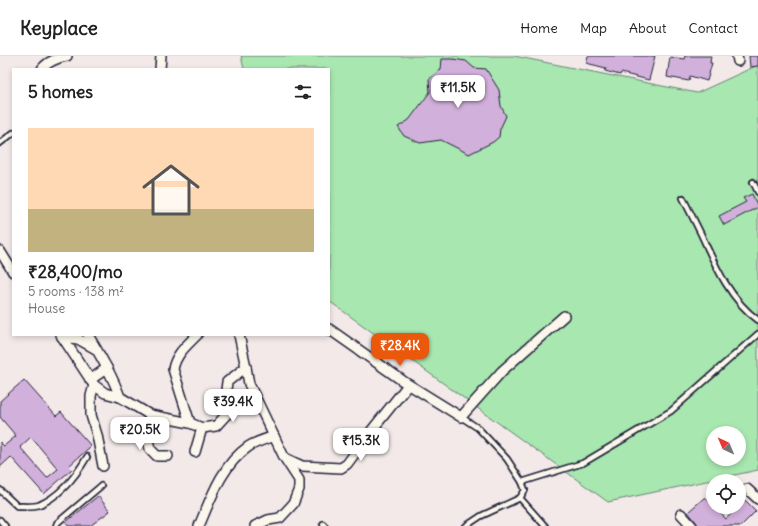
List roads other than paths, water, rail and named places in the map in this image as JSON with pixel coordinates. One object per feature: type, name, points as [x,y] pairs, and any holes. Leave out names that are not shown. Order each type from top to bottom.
[{"type":"street","points":[[43,68],[45,65],[62,56],[67,56]]},
{"type":"street","points":[[160,68],[161,56]]},
{"type":"street","points":[[0,251],[12,270]]},
{"type":"street","points":[[330,330],[408,385],[461,417],[502,371],[564,316]]},
{"type":"street","points":[[62,336],[78,339],[97,350]]},
{"type":"street","points":[[62,336],[92,382],[105,394],[120,397],[150,415],[190,423],[202,428],[216,426],[227,414],[231,402],[226,390],[226,382],[246,367]]},
{"type":"street","points":[[89,336],[116,385],[120,397]]},
{"type":"street","points":[[190,423],[173,369],[174,362],[179,354],[196,336]]},
{"type":"street","points":[[239,336],[249,384],[284,457],[299,480],[299,489],[293,504],[280,518],[268,520],[255,526]]},
{"type":"street","points":[[103,466],[97,435],[91,415],[91,396],[92,382],[107,368]]},
{"type":"street","points":[[284,457],[302,466],[341,468],[346,464],[408,385]]},
{"type":"street","points":[[150,415],[147,435],[150,449],[157,456],[168,456]]},
{"type":"street","points":[[195,452],[202,428]]},
{"type":"street","points":[[199,526],[220,479],[237,456],[249,446],[274,436]]},
{"type":"street","points":[[747,489],[758,499]]},
{"type":"street","points":[[681,514],[692,526]]},
{"type":"lane","points":[[0,143],[12,134]]},
{"type":"lane","points":[[754,182],[758,192]]},
{"type":"lane","points":[[683,198],[725,282],[740,303],[758,320]]},
{"type":"lane","points":[[522,482],[583,462],[671,411],[758,334]]},
{"type":"lane","points":[[461,417],[478,428],[507,459],[522,482],[525,490],[520,498],[481,516],[466,526]]},
{"type":"lane","points":[[0,490],[18,506],[38,506],[56,495],[77,473],[87,457]]},
{"type":"lane","points":[[56,526],[57,523],[101,486]]},
{"type":"lane","points":[[520,498],[546,526]]},
{"type":"lane","points":[[0,520],[5,526]]}]
